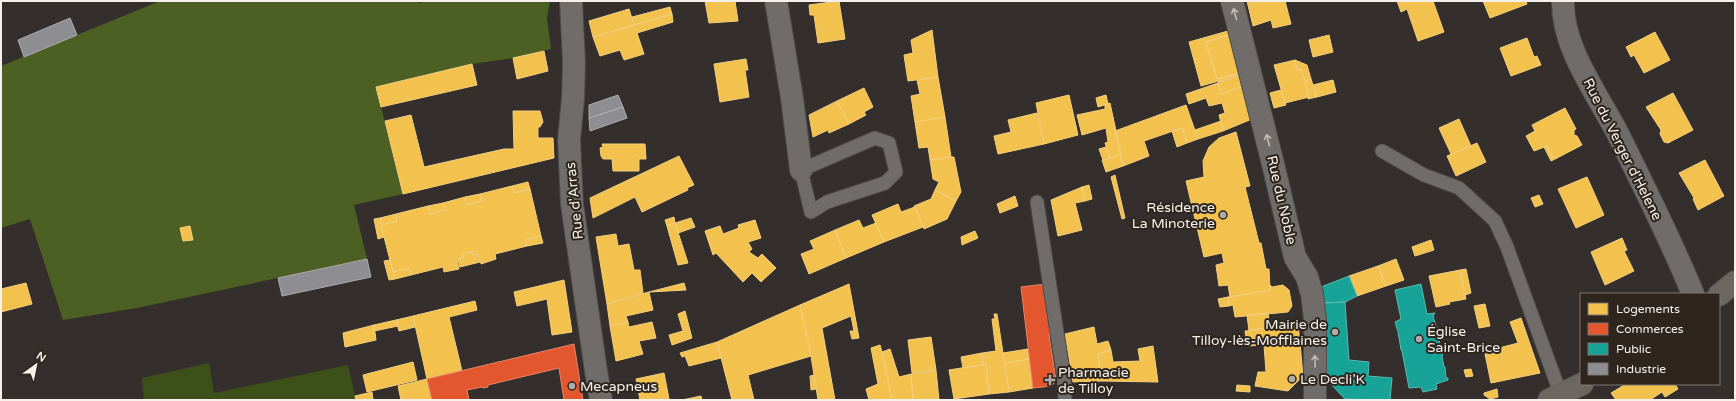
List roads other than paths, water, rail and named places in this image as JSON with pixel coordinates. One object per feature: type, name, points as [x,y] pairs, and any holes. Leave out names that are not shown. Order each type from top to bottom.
[{"type":"street","name":"Rue d'Arras","points":[[571,1],[574,64],[573,98],[569,140],[572,204],[601,400]]},
{"type":"street","points":[[776,1],[792,98],[801,170]]},
{"type":"street","name":"Rue du Noble","points":[[1232,1],[1274,164],[1295,257],[1307,277],[1312,294],[1315,319],[1315,400]]},
{"type":"street","name":"Rue du Verger d'Helene","points":[[1563,1],[1565,25],[1572,46],[1618,133],[1693,293]]},
{"type":"street","points":[[1720,294],[1735,282]]},
{"type":"street","points":[[1555,398],[1580,385]]},
{"type":"lane","points":[[875,138],[889,143],[896,172],[885,183],[827,202],[811,212],[801,170],[875,138]]},
{"type":"lane","points":[[1382,151],[1424,175],[1459,188],[1495,221],[1507,248],[1555,398]]},
{"type":"lane","points":[[1037,202],[1063,371],[1065,400]]},
{"type":"place","name":"Résidence La Minoterie","points":[[1223,215]]},
{"type":"place","name":"Mairie de Tilloy-lès-Mofflaines","points":[[1335,332]]},
{"type":"place","name":"Église Saint-Brice","points":[[1419,339]]},
{"type":"place","name":"Le Decli’K","points":[[1292,379]]},
{"type":"place","name":"Pharmacie de Tilloy","points":[[1050,380]]},
{"type":"place","name":"Mecapneus","points":[[572,386]]}]
